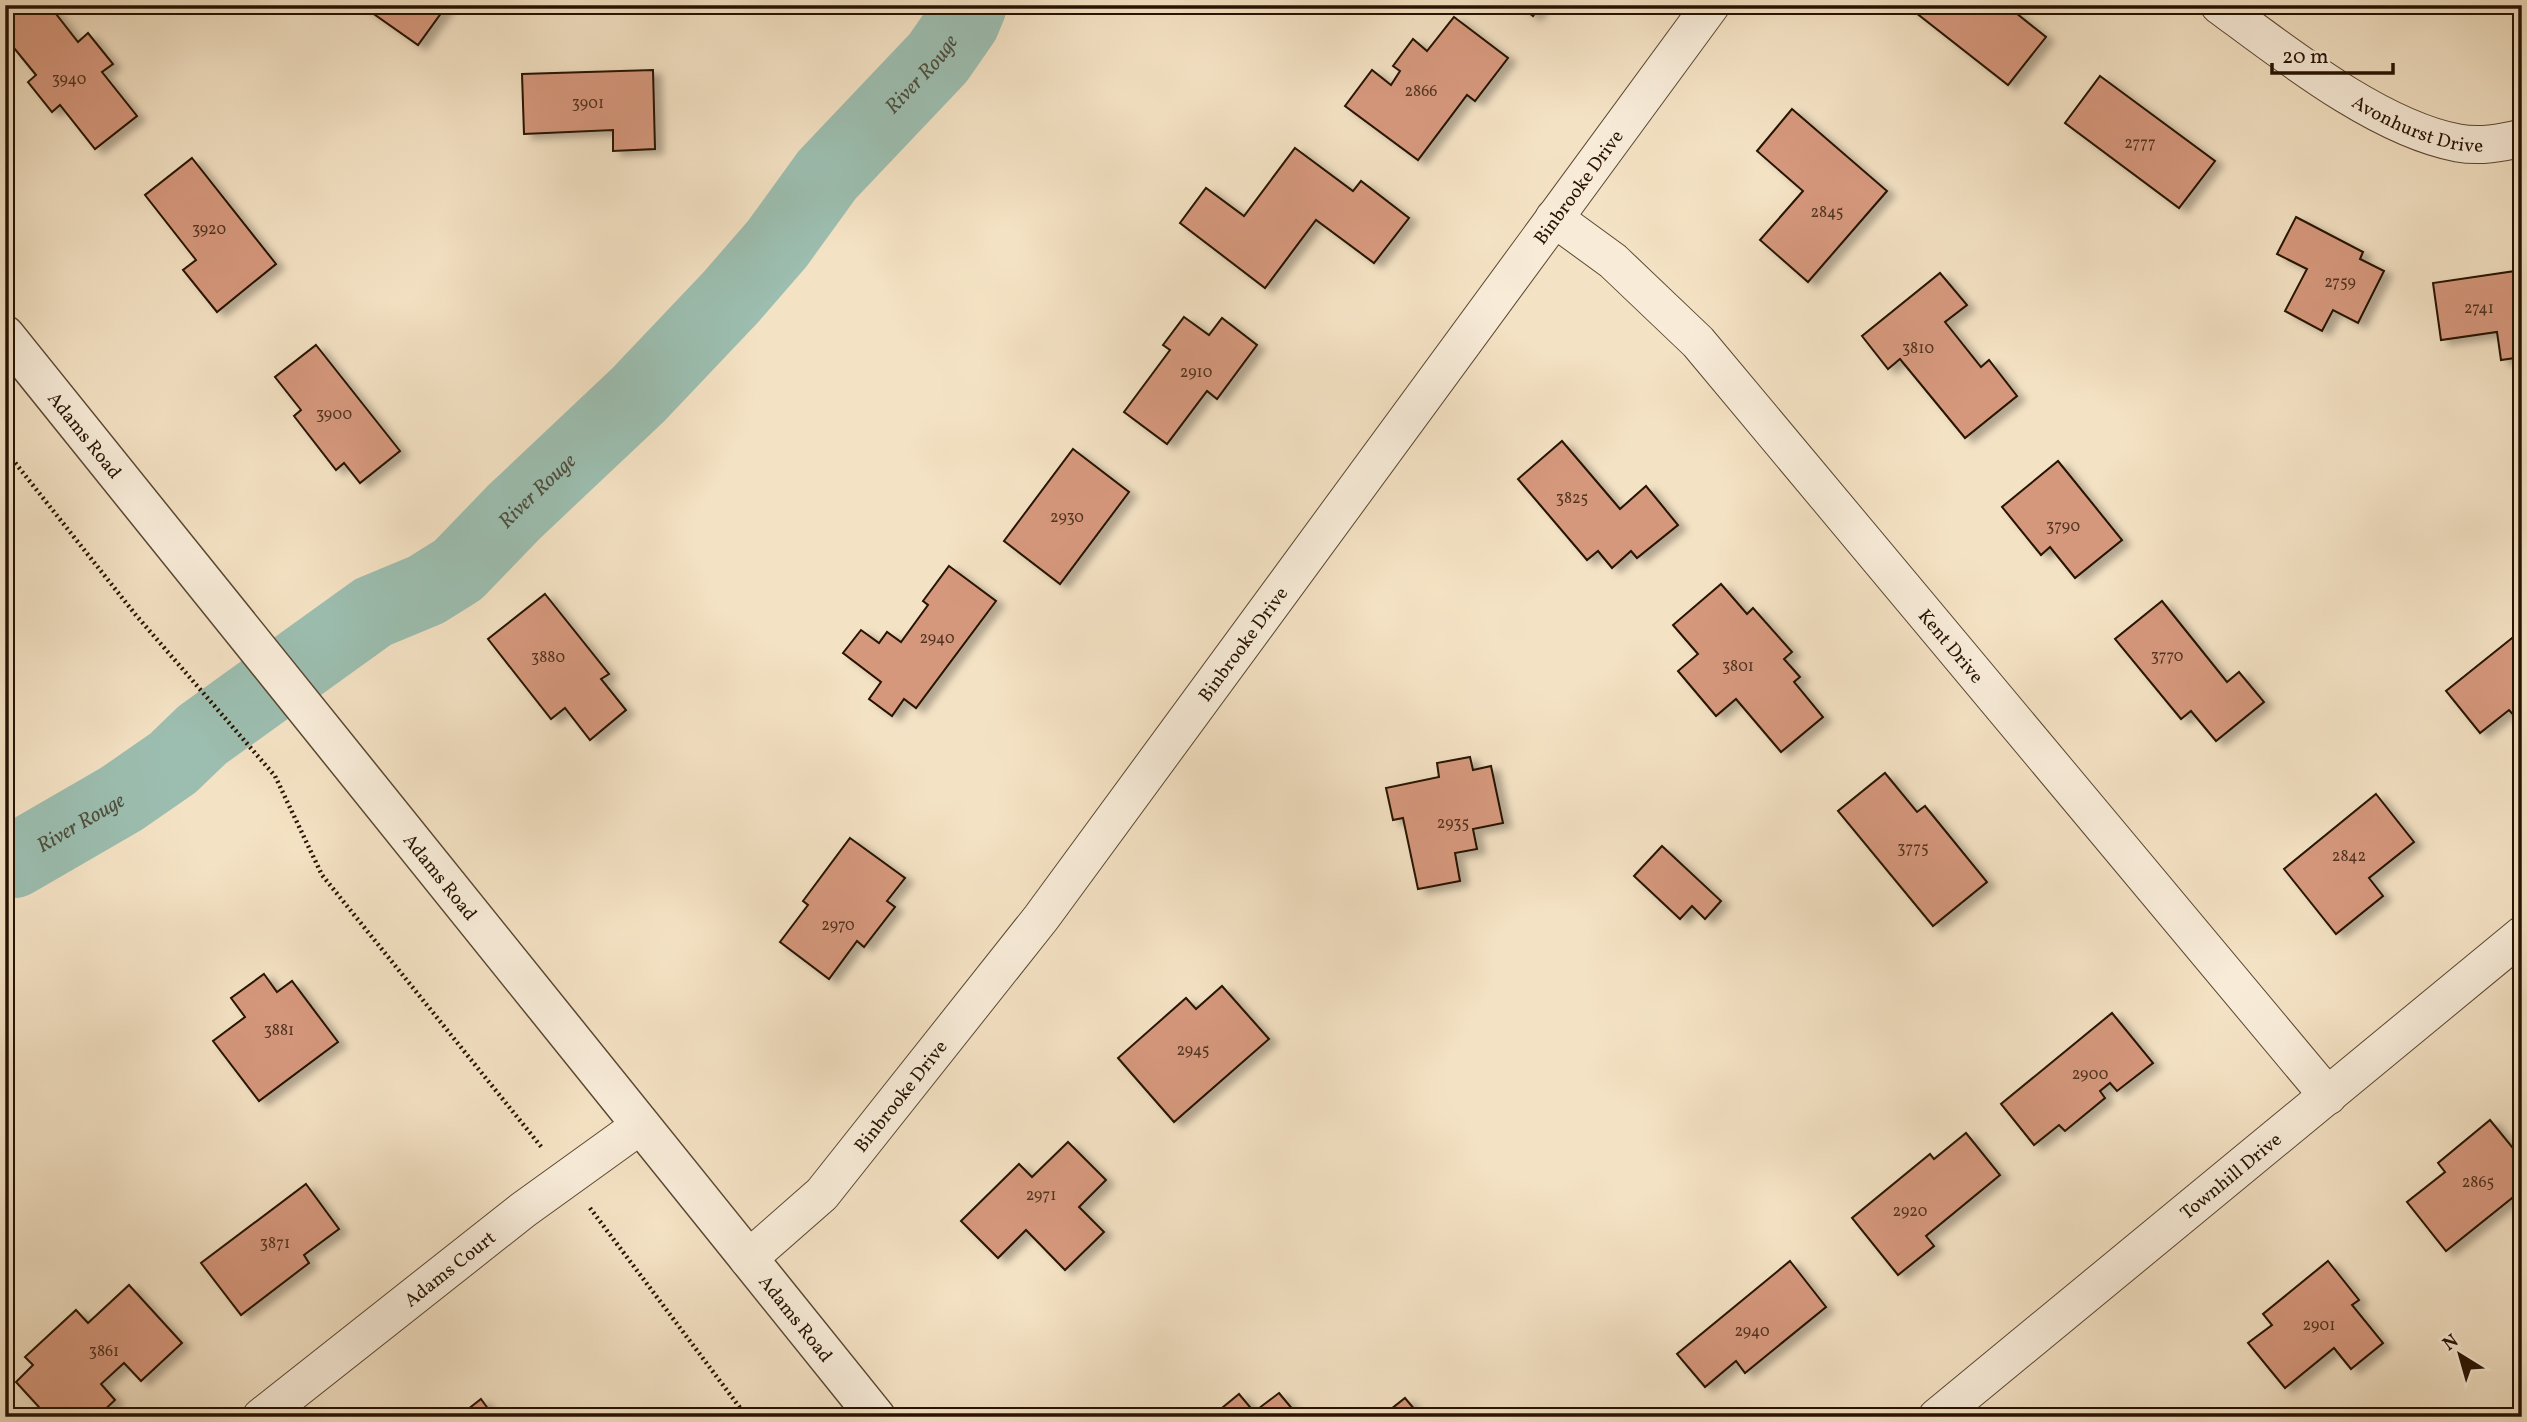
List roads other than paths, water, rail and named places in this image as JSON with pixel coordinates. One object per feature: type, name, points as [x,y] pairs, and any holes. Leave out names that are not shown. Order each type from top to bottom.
[{"type":"street","name":"Binbrooke Drive","points":[[748,1259],[822,1194],[975,1004],[1711,5]]},
{"type":"street","name":"Avonhurst Drive","points":[[2219,5],[2367,106],[2416,130],[2459,144],[2493,145],[2522,138]]},
{"type":"street","name":"Kent Drive","points":[[1554,218],[1613,261],[1698,342],[2328,1096]]},
{"type":"street","name":"Adams Road","points":[[5,335],[876,1417]]},
{"type":"street","name":"Townhill Drive","points":[[1937,1417],[2522,935]]},
{"type":"street","name":"Adams Court","points":[[261,1417],[512,1218],[641,1125]]},
{"type":"waterway","name":"River Rouge","points":[[5,859],[14,861],[121,799],[173,763],[202,735],[373,612],[426,590],[458,570],[514,512],[638,395],[731,297],[777,244],[827,175],[938,58],[963,22],[970,5]]}]
